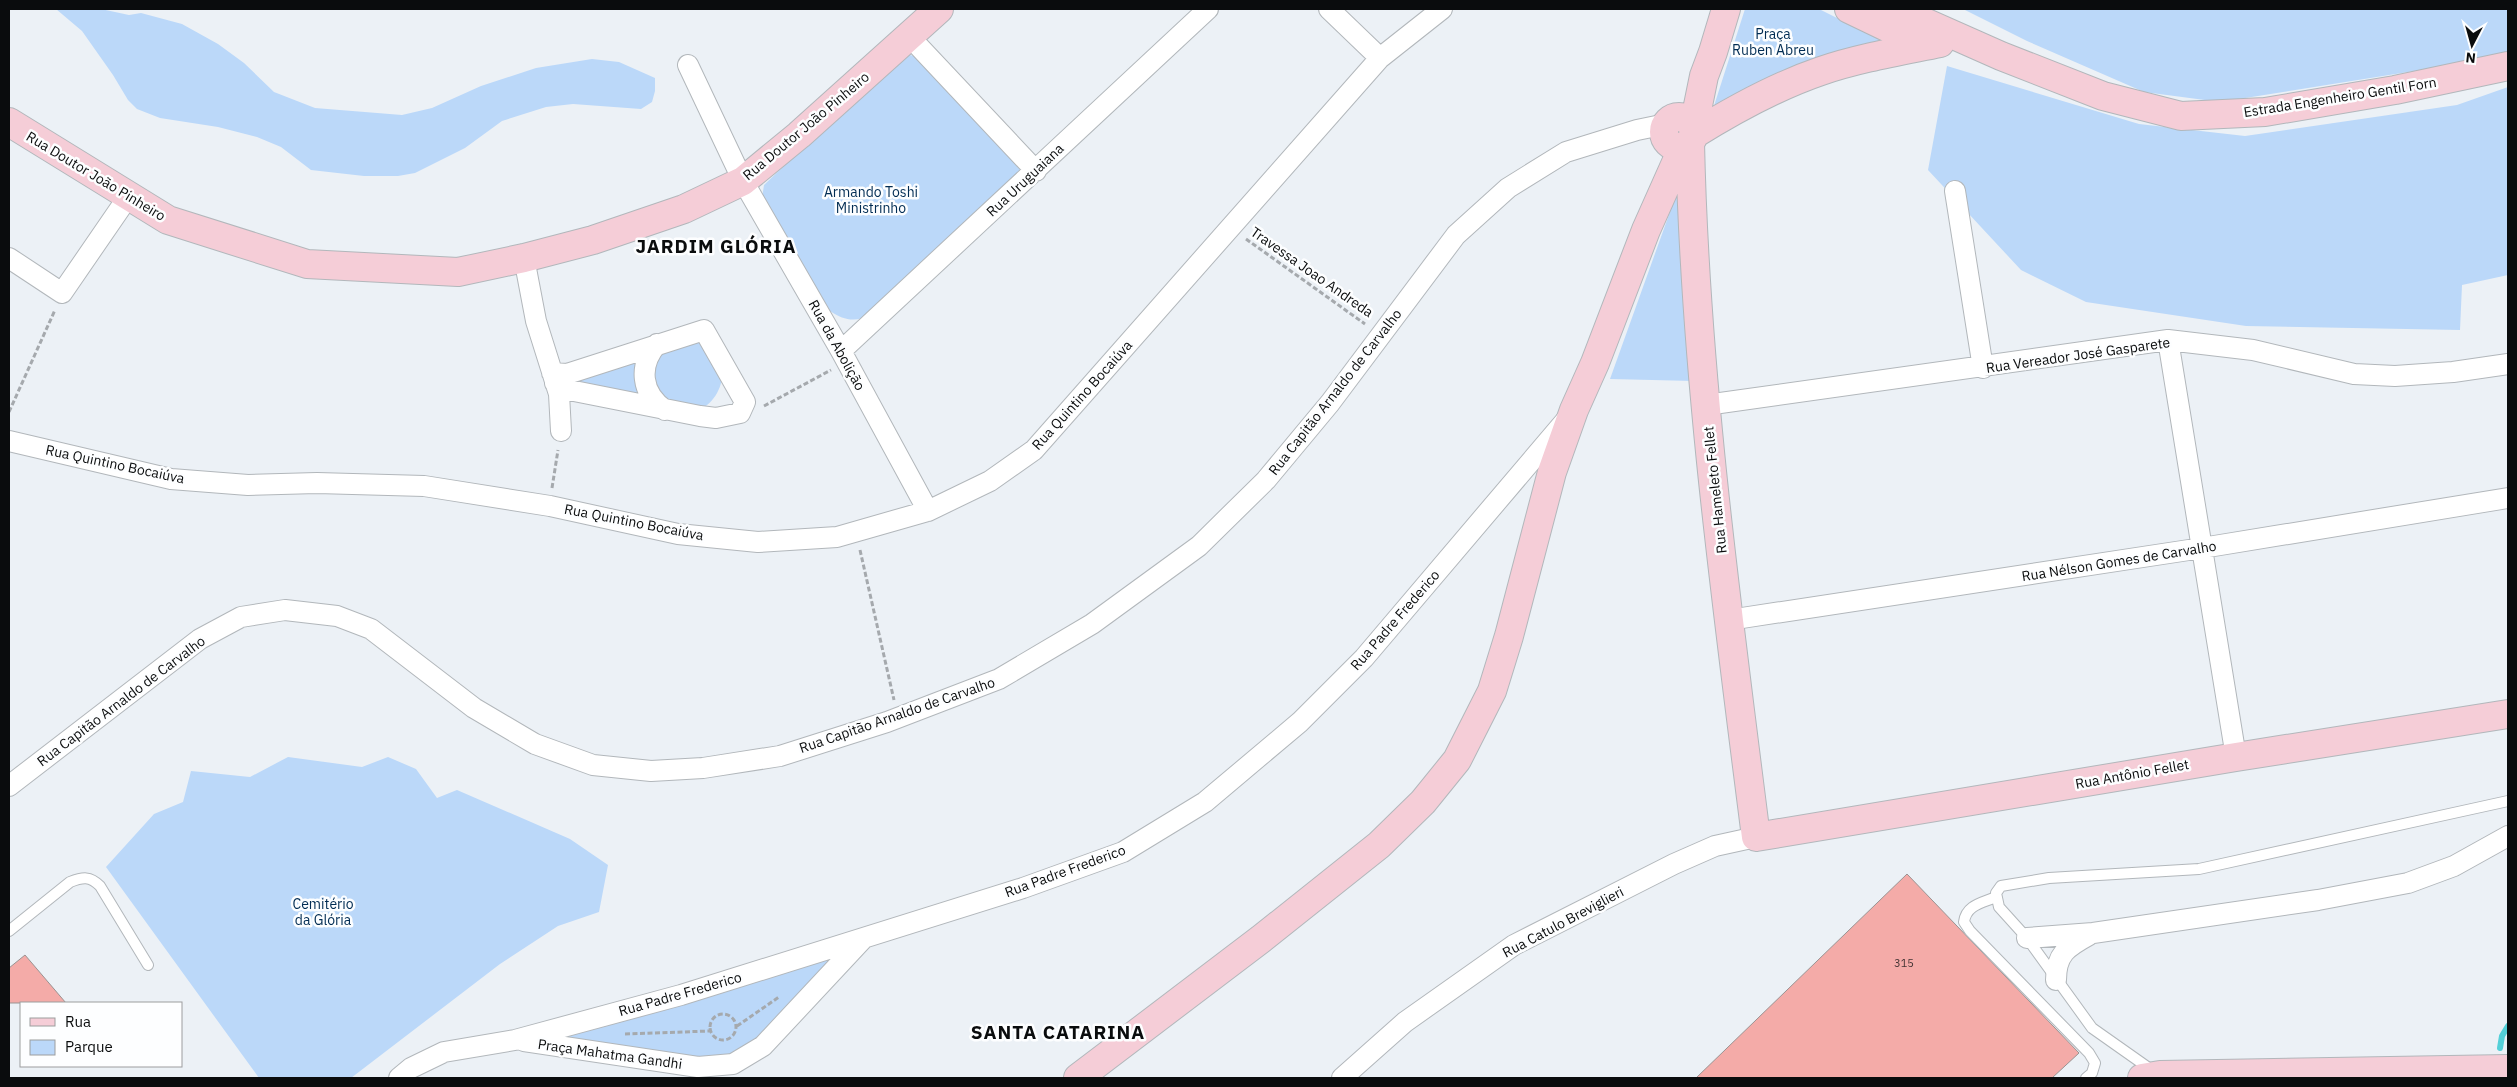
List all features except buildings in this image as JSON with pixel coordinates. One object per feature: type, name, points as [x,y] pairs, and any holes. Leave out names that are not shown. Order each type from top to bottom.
[{"type":"street","name":"Rua Doutor João Pinheiro","points":[[9,122],[168,220],[307,264],[458,272],[524,258],[593,240],[684,209],[743,181],[799,135],[939,9]]},
{"type":"street","name":"Rua Uruguaiana","points":[[844,356],[1208,9]]},
{"type":"street","points":[[1329,9],[1380,58]]},
{"type":"street","name":"Rua Quintino Bocaiúva","points":[[9,441],[171,479],[248,485],[317,483],[424,486],[550,506],[678,534],[758,542],[837,537],[928,511],[990,480],[1034,450],[1380,58],[1442,9]]},
{"type":"street","name":"Estrada Engenheiro Gentil Forn","points":[[1849,9],[1901,34],[2001,56]]},
{"type":"street","name":"Estrada Engenheiro Gentil Forn","points":[[1895,9],[2001,56],[2103,96],[2181,116],[2265,112],[2412,87],[2508,66]]},
{"type":"street","points":[[1078,1078],[1261,939],[1379,844],[1423,802],[1457,760],[1492,691],[1509,636],[1552,472],[1574,410],[1595,363],[1646,230],[1660,200],[1681,134],[1704,76],[1722,14]]},
{"type":"street","points":[[909,36],[1036,171]]},
{"type":"street","points":[[1681,134],[1720,118],[1796,80],[1822,70],[1940,43]]},
{"type":"street","name":"Rua da Abolição","points":[[688,65],[743,181],[844,356],[928,511]]},
{"type":"street","name":"Rua Capitão Arnaldo de Carvalho","points":[[9,786],[200,639],[241,617],[285,610],[337,616],[372,629],[474,708],[535,744],[593,765],[650,771],[722,765],[780,756],[898,717],[999,679],[1092,624],[1199,546],[1266,480],[1330,403],[1456,235],[1508,188],[1566,152],[1637,130],[1681,134]]},
{"type":"street","name":"Rua Hameleto Fellet","points":[[1681,134],[1691,202],[1706,405],[1729,620],[1756,838]]},
{"type":"street","points":[[1955,191],[1983,368]]},
{"type":"street","points":[[9,258],[62,294],[128,197]]},
{"type":"street","points":[[524,258],[536,322],[560,399],[561,431]]},
{"type":"street","points":[[704,330],[745,402],[739,411],[716,418],[665,410],[569,390],[554,378],[704,330]]},
{"type":"street","points":[[2168,340],[2236,756]]},
{"type":"street","name":"Rua Vereador José Gasparete","points":[[1706,405],[1983,368],[2168,340],[2253,350],[2354,374],[2395,376],[2453,372],[2508,364]]},
{"type":"street","points":[[657,344],[646,362],[645,386],[650,397],[665,410]]},
{"type":"street","name":"Rua Padre Frederico","points":[[515,1040],[681,995],[1023,888],[1123,852],[1205,802],[1300,722],[1364,658],[1574,410]]},
{"type":"street","name":"Rua Nélson Gomes de Carvalho","points":[[1729,620],[2202,548],[2508,498]]},
{"type":"street","name":"Rua Antônio Fellet","points":[[1756,838],[2236,756],[2508,714]]},
{"type":"street","points":[[2027,938],[2093,933],[2318,900],[2408,883],[2454,866],[2508,836]]},
{"type":"street","name":"Rua Catulo Breviglieri","points":[[1342,1078],[1405,1022],[1514,945],[1674,864],[1716,846],[1756,838]]},
{"type":"street","points":[[2056,980],[2056,964],[2070,945],[2093,933]]},
{"type":"street","name":"Praça Mahatma Gandhi","points":[[515,1040],[698,1067],[733,1064],[763,1046],[862,939]]},
{"type":"street","points":[[399,1078],[411,1068],[444,1052],[515,1040]]},
{"type":"street","points":[[2151,1077],[2507,1069]]},
{"type":"lane","points":[[2151,1077],[2092,1028],[2027,938],[1999,907],[1996,897],[1997,889],[2012,882],[2199,869],[2508,801]]},
{"type":"lane","points":[[9,931],[70,882],[82,877],[93,879],[100,886],[148,965]]},
{"type":"lane","points":[[1996,897],[1970,908],[1965,914],[1964,922],[1970,931],[2089,1053],[2095,1063],[2092,1073],[2086,1078]]},
{"type":"path","name":"Travessa Joao Andreda","points":[[1230,228],[1381,335]]},
{"type":"path","points":[[9,412],[62,294]]},
{"type":"path","points":[[739,411],[758,409],[844,356]]},
{"type":"path","points":[[550,506],[561,431]]},
{"type":"path","points":[[856,531],[898,717]]},
{"type":"path","points":[[725,1014],[736,1022],[736,1031],[731,1038],[723,1041],[712,1034],[710,1026],[716,1016],[725,1014]]},
{"type":"green space","points":[[56,9],[101,9],[129,15],[141,13],[182,24],[218,44],[244,63],[274,92],[315,108],[402,115],[432,108],[481,86],[536,68],[592,59],[619,62],[655,78],[655,91],[652,102],[641,109],[573,104],[546,107],[502,121],[465,148],[415,173],[398,176],[364,176],[311,170],[281,147],[257,137],[218,127],[160,118],[137,109],[128,100],[82,31]]},
{"type":"green space","name":"Praça Ruben Abreu","points":[[1745,9],[1819,9],[1879,39],[1877,42],[1713,109]]},
{"type":"green space","points":[[1963,9],[2508,9],[2508,56],[2220,102],[2144,92],[2027,41]]},
{"type":"green space","name":"Armando Toshi Ministrinho","points":[[906,54],[914,56],[1021,163],[1020,173],[872,315],[860,319],[845,319],[830,311],[762,198],[764,185],[899,56]]},
{"type":"green space","points":[[1947,66],[2139,124],[2245,136],[2457,105],[2508,87],[2508,275],[2462,285],[2460,330],[2246,326],[2086,302],[2021,270],[1928,170]]},
{"type":"green space","points":[[1680,184],[1694,381],[1610,379]]},
{"type":"green space","points":[[685,337],[707,344],[722,372],[720,387],[714,398],[705,407],[694,410],[663,404],[649,363]]},
{"type":"green space","points":[[653,347],[649,397],[570,388],[568,376]]},
{"type":"green space","name":"Cemitério da Glória","points":[[288,757],[362,767],[388,757],[416,769],[437,798],[457,790],[570,839],[608,865],[599,912],[558,926],[500,964],[351,1078],[259,1078],[106,867],[154,814],[183,802],[191,771],[250,777]]},
{"type":"green space","points":[[839,956],[760,1041],[730,1056],[699,1059],[550,1037]]},
{"type":"waterway","points":[[2500,1048],[2502,1036],[2508,1026]]},
{"type":"district","name":"JARDIM GLÓRIA","points":[[716,246]]},
{"type":"district","name":"SANTA CATARINA","points":[[1058,1032]]}]
